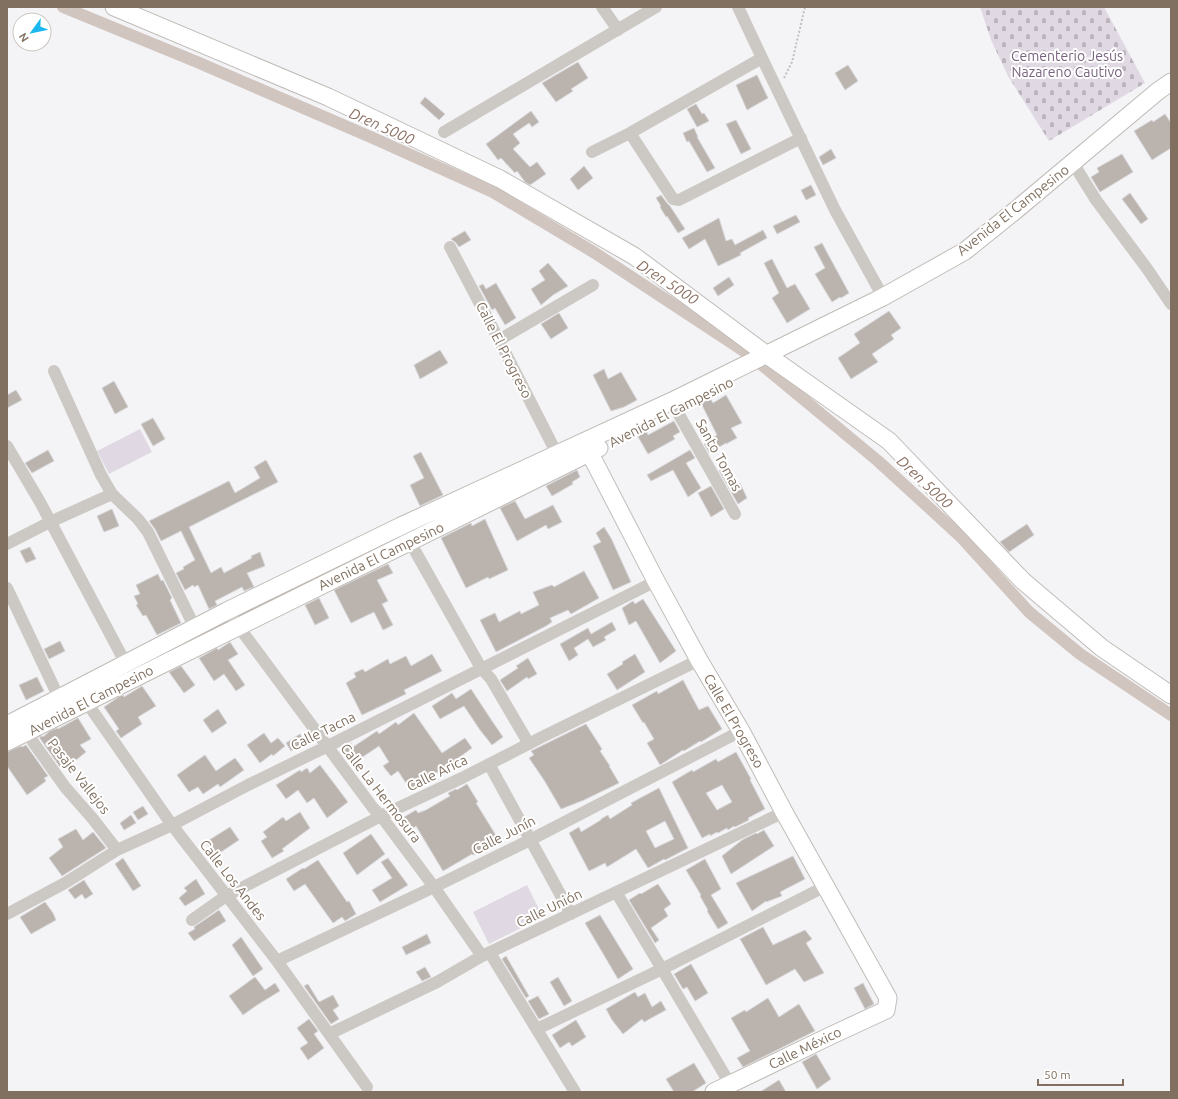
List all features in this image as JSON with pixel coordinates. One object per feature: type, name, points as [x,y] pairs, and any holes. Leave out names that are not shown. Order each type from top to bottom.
[{"type":"street","points":[[114,7],[328,97],[500,179],[634,256],[766,355],[889,441],[1023,581],[1102,648],[1171,694]]},
{"type":"street","points":[[602,7],[618,30]]},
{"type":"street","points":[[444,132],[656,7]]},
{"type":"street","points":[[738,7],[835,210],[883,297]]},
{"type":"street","points":[[592,152],[630,133],[762,58]]},
{"type":"street","name":"Avenida El Campesino","points":[[18,725],[82,695],[238,627],[410,542],[672,401],[883,297],[965,251],[1167,86]]},
{"type":"street","points":[[630,133],[673,199],[679,200],[801,138]]},
{"type":"street","points":[[1073,163],[1096,200],[1148,270],[1171,304]]},
{"type":"street","name":"Calle El Progreso","points":[[450,247],[557,454]]},
{"type":"street","points":[[499,340],[594,285]]},
{"type":"street","name":"Avenida El Campesino","points":[[7,742],[18,725],[59,698],[82,695],[126,664],[195,628],[401,526],[557,454],[587,447],[677,410],[736,382],[749,364]]},
{"type":"street","points":[[54,372],[101,475],[112,494],[138,519],[148,532],[195,628]]},
{"type":"street","name":"Santo Tomas","points":[[677,410],[735,514]]},
{"type":"street","points":[[7,446],[30,484],[126,664]]},
{"type":"street","name":"Calle El Progreso","points":[[587,447],[656,581],[699,660],[741,731],[784,812],[888,998]]},
{"type":"street","points":[[7,544],[50,522],[112,494]]},
{"type":"street","points":[[401,526],[481,668],[491,679],[529,744]]},
{"type":"street","name":"Calle Tacna","points":[[7,914],[65,882],[117,850],[172,825],[248,785],[656,581]]},
{"type":"street","points":[[7,588],[59,698]]},
{"type":"street","name":"Calle La Hermosura","points":[[227,612],[326,747],[373,808],[381,816],[486,954],[537,1029],[575,1092]]},
{"type":"street","name":"Calle Arica","points":[[192,920],[226,896],[381,816],[462,778],[699,660]]},
{"type":"street","name":"Calle Los Andes","points":[[82,695],[172,825],[277,961],[367,1087]]},
{"type":"street","name":"Pasaje Vallejos","points":[[18,725],[65,787],[93,819],[117,850]]},
{"type":"street","name":"Calle Junín","points":[[277,961],[530,840],[741,731]]},
{"type":"street","points":[[489,764],[571,914]]},
{"type":"street","name":"Calle Unión","points":[[329,1034],[437,982],[486,954],[784,812]]},
{"type":"street","points":[[537,1029],[662,969],[826,886]]},
{"type":"street","points":[[616,892],[730,1084]]},
{"type":"street","name":"Calle México","points":[[714,1092],[886,1010],[888,998]]},
{"type":"path","points":[[778,92],[792,62],[805,7]]},
{"type":"green space","name":"Cementerio Jesús Nazareno Cautivo","points":[[980,7],[1104,7],[1145,83],[1049,141],[1008,76],[991,40]]},
{"type":"green space","points":[[140,429],[152,452],[109,474],[97,451]]},
{"type":"green space","points":[[527,885],[543,917],[489,944],[473,912]]},
{"type":"building","points":[[578,62],[588,78],[571,89],[573,91],[556,102],[542,83]]},
{"type":"building","points":[[848,65],[858,81],[845,90],[835,73]]},
{"type":"building","points":[[757,75],[768,98],[747,110],[736,85]]},
{"type":"building","points":[[425,97],[445,114],[439,120],[420,103]]},
{"type":"building","points":[[696,104],[702,114],[704,113],[709,121],[697,127],[687,109]]},
{"type":"building","points":[[531,111],[539,122],[532,127],[529,123],[513,134],[520,143],[513,149],[530,167],[537,162],[546,174],[530,185],[525,182],[517,171],[515,173],[501,158],[498,160],[486,144]]},
{"type":"building","points":[[1165,114],[1171,123],[1171,148],[1152,160],[1134,131],[1152,120],[1153,122]]},
{"type":"building","points":[[736,120],[751,149],[741,154],[726,124]]},
{"type":"building","points":[[694,128],[697,137],[715,168],[707,172],[689,141],[687,142],[683,133]]},
{"type":"building","points":[[831,149],[836,158],[823,165],[819,157]]},
{"type":"building","points":[[1122,154],[1133,172],[1100,192],[1091,177],[1099,172],[1097,168]]},
{"type":"building","points":[[584,166],[593,178],[578,190],[570,179]]},
{"type":"building","points":[[811,185],[816,195],[806,200],[801,190]]},
{"type":"building","points":[[1130,193],[1148,219],[1141,224],[1122,199]]},
{"type":"building","points":[[661,195],[685,229],[678,233],[660,207],[661,206],[656,198]]},
{"type":"building","points":[[796,215],[800,222],[777,234],[773,226]]},
{"type":"building","points":[[719,218],[726,241],[732,239],[735,245],[763,230],[767,238],[740,253],[741,255],[718,266],[705,239],[689,249],[682,238]]},
{"type":"building","points":[[465,231],[471,240],[459,247],[451,239]]},
{"type":"building","points":[[822,243],[849,293],[832,302],[815,274],[825,268],[814,247]]},
{"type":"building","points":[[772,259],[787,288],[795,284],[810,309],[787,323],[772,298],[779,293],[764,263]]},
{"type":"building","points":[[548,263],[568,286],[553,295],[541,305],[531,289],[545,280],[539,271]]},
{"type":"building","points":[[729,277],[734,285],[718,296],[713,288]]},
{"type":"building","points":[[496,283],[516,318],[505,325],[495,308],[492,310],[479,286],[483,284],[486,289]]},
{"type":"building","points":[[889,311],[901,328],[891,335],[894,339],[872,354],[878,362],[851,379],[838,358],[860,343],[854,334]]},
{"type":"building","points":[[559,313],[568,328],[551,339],[541,324]]},
{"type":"building","points":[[440,350],[448,363],[420,379],[414,365]]},
{"type":"building","points":[[604,369],[608,379],[621,372],[637,400],[624,407],[611,411],[593,375]]},
{"type":"building","points":[[114,381],[128,407],[115,414],[102,388]]},
{"type":"building","points":[[16,390],[22,400],[7,408],[7,395]]},
{"type":"building","points":[[726,395],[742,423],[731,428],[737,438],[709,453],[704,444],[717,435],[701,403],[710,398],[713,403]]},
{"type":"building","points":[[153,418],[165,439],[153,446],[141,424]]},
{"type":"building","points":[[674,421],[680,432],[673,436],[675,439],[648,454],[637,435],[646,430],[648,435]]},
{"type":"building","points":[[48,450],[54,461],[32,473],[25,463]]},
{"type":"building","points":[[690,450],[695,458],[686,463],[701,488],[688,497],[673,470],[651,481],[647,475]]},
{"type":"building","points":[[421,452],[443,495],[420,506],[410,485],[424,478],[413,456]]},
{"type":"building","points":[[266,460],[278,482],[189,527],[211,573],[221,567],[224,573],[260,552],[265,566],[247,573],[254,587],[244,591],[242,587],[215,601],[217,605],[209,609],[198,585],[194,587],[193,585],[185,590],[176,573],[184,569],[183,567],[195,560],[181,531],[161,541],[149,521],[229,481],[235,493],[260,478],[254,467]]},
{"type":"building","points":[[726,467],[738,484],[740,483],[747,498],[738,504],[719,471]]},
{"type":"building","points":[[577,470],[580,477],[572,482],[573,484],[552,496],[546,486]]},
{"type":"building","points":[[711,486],[724,509],[711,517],[698,493]]},
{"type":"building","points":[[515,501],[525,519],[553,505],[562,522],[548,529],[546,525],[517,541],[500,508]]},
{"type":"building","points":[[112,509],[119,526],[104,532],[97,516]]},
{"type":"building","points":[[485,519],[508,570],[489,579],[488,577],[466,588],[441,538],[471,523],[472,526]]},
{"type":"building","points":[[1027,524],[1034,535],[1009,552],[1000,542]]},
{"type":"building","points":[[604,527],[611,538],[631,582],[613,590],[593,546],[601,542],[596,533]]},
{"type":"building","points":[[30,547],[36,559],[26,563],[20,551]]},
{"type":"building","points":[[388,564],[393,573],[377,580],[388,601],[382,604],[393,625],[383,630],[374,612],[351,623],[334,590]]},
{"type":"building","points":[[584,571],[599,598],[571,614],[568,610],[550,618],[552,622],[546,626],[496,652],[480,620],[495,613],[499,622],[520,611],[521,614],[539,605],[533,592],[552,585],[554,587]]},
{"type":"building","points":[[158,574],[161,581],[163,580],[172,598],[170,600],[181,623],[157,635],[146,615],[143,616],[136,605],[138,604],[134,596],[140,594],[136,585]]},
{"type":"building","points":[[319,598],[329,618],[315,625],[305,605]]},
{"type":"building","points":[[643,599],[676,651],[660,663],[636,621],[629,625],[622,608],[633,601],[635,604]]},
{"type":"building","points":[[612,622],[616,630],[604,637],[606,640],[593,647],[588,639],[574,648],[578,655],[569,661],[560,644],[588,628],[591,634]]},
{"type":"building","points":[[60,641],[65,651],[49,659],[44,649]]},
{"type":"building","points":[[230,642],[238,654],[228,660],[245,685],[236,691],[224,674],[214,681],[199,658],[217,648],[218,650]]},
{"type":"building","points":[[432,654],[442,671],[404,690],[406,694],[362,715],[346,683],[356,677],[354,673],[363,669],[365,672],[388,659],[390,664],[406,656],[411,666]]},
{"type":"building","points":[[635,654],[645,672],[617,690],[607,674]]},
{"type":"building","points":[[528,658],[537,674],[528,679],[527,677],[507,691],[500,680],[518,668],[516,666]]},
{"type":"building","points":[[181,666],[195,685],[184,693],[169,672]]},
{"type":"building","points":[[37,677],[44,691],[26,700],[19,685]]},
{"type":"building","points":[[683,680],[699,710],[708,706],[722,729],[701,742],[700,741],[684,751],[683,750],[660,765],[647,743],[654,739],[632,705],[657,691],[658,694]]},
{"type":"building","points":[[142,686],[156,706],[138,717],[142,724],[121,738],[116,731],[119,729],[104,707],[120,696],[123,695],[124,697]]},
{"type":"building","points":[[471,689],[503,737],[492,745],[464,706],[440,719],[432,706],[452,693],[456,699]]},
{"type":"building","points":[[218,709],[227,723],[212,733],[203,720]]},
{"type":"building","points":[[414,713],[442,753],[465,738],[472,748],[439,775],[437,772],[410,789],[398,771],[391,776],[383,766],[389,762],[379,746],[355,762],[352,758],[348,761],[340,751],[351,743],[353,747],[377,731],[379,734],[396,722],[398,725]]},
{"type":"building","points":[[78,718],[91,739],[80,745],[86,752],[76,760],[74,758],[60,767],[39,737],[43,737],[50,731],[58,729]]},
{"type":"building","points":[[586,724],[602,749],[600,751],[619,783],[561,809],[529,758],[534,755],[531,751]]},
{"type":"building","points":[[264,733],[271,743],[278,738],[285,746],[273,756],[272,754],[260,763],[247,745]]},
{"type":"building","points":[[300,734],[305,742],[291,751],[286,743]]},
{"type":"building","points":[[26,745],[48,776],[44,778],[46,781],[27,795],[7,766],[7,752]]},
{"type":"building","points":[[736,752],[765,809],[748,818],[749,820],[735,827],[734,826],[728,830],[727,828],[718,833],[717,832],[710,836],[710,834],[702,838],[672,782],[692,770],[693,772],[716,759],[718,762]],"holes":[[[722,785],[732,802],[717,810],[706,793]]]},
{"type":"building","points":[[205,755],[216,771],[235,758],[244,770],[220,787],[218,784],[203,794],[198,787],[189,792],[177,775]]},
{"type":"building","points":[[320,765],[348,802],[327,818],[314,798],[307,803],[298,790],[286,799],[276,785],[300,770],[301,772],[307,768],[310,773]]},
{"type":"building","points":[[467,784],[478,802],[476,803],[500,842],[473,855],[472,854],[443,871],[416,826],[412,829],[404,817],[416,810],[418,813],[426,810],[450,796],[448,793]]},
{"type":"building","points":[[659,788],[688,848],[648,868],[636,849],[607,867],[605,863],[589,871],[569,833],[579,827],[581,832],[608,815],[610,819],[632,805],[631,803]],"holes":[[[665,821],[674,839],[655,848],[646,831]]]},
{"type":"building","points":[[143,806],[148,814],[138,820],[133,812]]},
{"type":"building","points":[[300,812],[310,828],[282,849],[284,851],[272,858],[261,841],[267,837],[263,832],[283,817],[286,821]]},
{"type":"building","points":[[131,815],[136,823],[124,830],[120,823]]},
{"type":"building","points":[[230,827],[239,840],[215,856],[206,842]]},
{"type":"building","points":[[76,829],[83,840],[93,832],[106,848],[62,876],[49,858],[63,847],[58,839]]},
{"type":"building","points":[[764,830],[774,846],[731,874],[722,856],[742,840]]},
{"type":"building","points":[[371,834],[385,854],[357,875],[343,853]]},
{"type":"building","points":[[793,856],[805,879],[780,892],[782,896],[766,901],[752,911],[736,883]]},
{"type":"building","points":[[123,858],[141,886],[133,891],[115,864]]},
{"type":"building","points":[[388,858],[408,885],[380,902],[372,890],[392,878],[381,862]]},
{"type":"building","points":[[705,859],[721,889],[711,895],[728,923],[718,929],[707,911],[708,910],[700,896],[701,895],[686,870]]},
{"type":"building","points":[[318,860],[347,902],[349,901],[356,914],[345,921],[342,917],[333,923],[305,884],[294,891],[286,879]]},
{"type":"building","points":[[196,879],[205,894],[185,906],[179,898],[187,891],[184,888]]},
{"type":"building","points":[[84,880],[93,894],[85,899],[82,894],[75,899],[68,890]]},
{"type":"building","points":[[658,884],[671,904],[664,909],[668,916],[651,928],[659,940],[655,943],[629,900]]},
{"type":"building","points":[[45,902],[56,920],[31,934],[20,917]]},
{"type":"building","points":[[219,910],[226,921],[194,941],[188,933],[195,929],[194,927]]},
{"type":"building","points":[[600,915],[633,969],[618,979],[585,923]]},
{"type":"building","points":[[763,927],[773,945],[805,930],[812,939],[806,943],[824,973],[804,982],[795,969],[766,985],[740,939]]},
{"type":"building","points":[[427,934],[431,943],[406,955],[402,947]]},
{"type":"building","points":[[241,937],[263,969],[253,976],[232,945]]},
{"type":"building","points":[[506,956],[529,996],[526,998],[502,959]]},
{"type":"building","points":[[691,964],[708,993],[695,1001],[687,987],[683,989],[674,974]]},
{"type":"building","points":[[425,967],[431,977],[422,981],[416,972]]},
{"type":"building","points":[[255,977],[265,990],[275,983],[280,991],[243,1015],[229,996]]},
{"type":"building","points":[[558,977],[572,1001],[564,1006],[550,982]]},
{"type":"building","points":[[863,983],[874,1004],[865,1009],[854,988]]},
{"type":"building","points":[[308,984],[319,1002],[333,995],[339,1006],[333,1010],[339,1019],[331,1024],[304,986]]},
{"type":"building","points":[[635,992],[638,997],[645,993],[652,1007],[661,1001],[666,1010],[644,1022],[642,1019],[623,1034],[612,1020],[606,1009]]},
{"type":"building","points":[[538,996],[549,1014],[539,1019],[528,1001]]},
{"type":"building","points":[[768,998],[779,1017],[799,1004],[815,1031],[743,1067],[737,1058],[750,1051],[731,1018],[745,1010],[746,1012]]},
{"type":"building","points":[[309,1019],[318,1031],[314,1034],[324,1048],[308,1060],[300,1048],[308,1043],[297,1028]]},
{"type":"building","points":[[576,1020],[586,1037],[572,1046],[569,1042],[560,1048],[552,1035]]},
{"type":"building","points":[[816,1054],[831,1079],[817,1089],[802,1062]]},
{"type":"building","points":[[694,1063],[706,1083],[692,1092],[674,1092],[666,1079]]},
{"type":"building","points":[[779,1080],[786,1092],[760,1092]]},
{"type":"waterway","name":"Dren 5000","points":[[63,7],[197,62],[493,192],[595,253],[750,355],[878,461],[961,537],[1029,612],[1080,654],[1171,715]]}]
